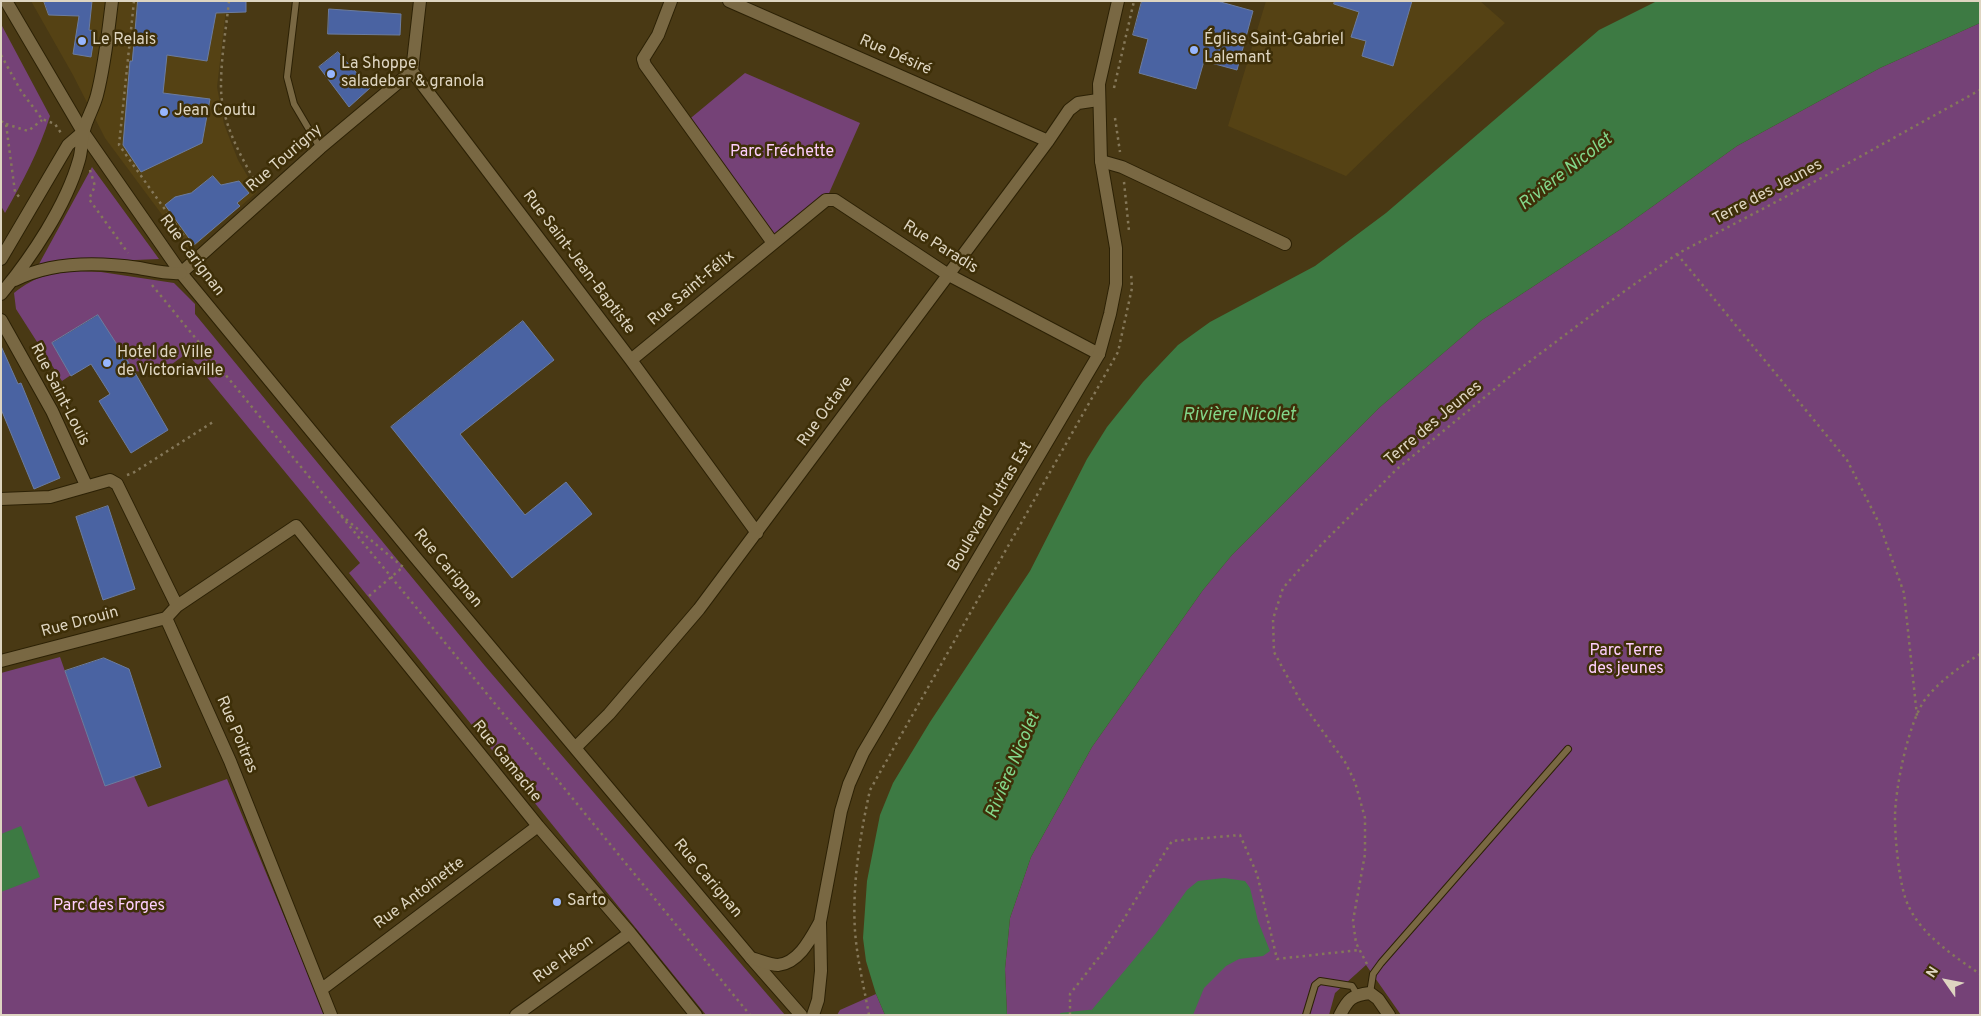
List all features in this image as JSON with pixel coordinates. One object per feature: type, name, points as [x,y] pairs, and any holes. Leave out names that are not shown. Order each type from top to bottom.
[{"type":"street","name":"Rue Carignan","points":[[6,1],[83,132],[181,273],[415,557],[801,1015]]},
{"type":"street","points":[[1,294],[31,254],[65,196],[80,159],[83,132],[96,97],[104,63],[112,1]]},
{"type":"street","points":[[412,71],[420,1]]},
{"type":"street","points":[[671,1],[658,35],[643,59],[645,65],[773,243]]},
{"type":"street","name":"Rue Désiré","points":[[729,1],[748,5],[1048,140]]},
{"type":"street","name":"Boulevard Jutras Est","points":[[813,1015],[818,1000],[821,971],[820,922],[841,811],[849,784],[856,768],[1099,354],[1116,284],[1116,248],[1101,161],[1098,100],[1099,84],[1118,1]]},
{"type":"street","name":"Rue Tourigny","points":[[181,273],[320,148],[412,71]]},
{"type":"street","name":"Rue Saint-Jean-Baptiste","points":[[412,71],[631,360],[757,533]]},
{"type":"street","name":"Rue Octave","points":[[576,747],[609,714],[699,609],[1069,110],[1078,103],[1098,100]]},
{"type":"street","points":[[1,259],[68,145],[83,132]]},
{"type":"street","points":[[1101,161],[1122,167],[1285,244]]},
{"type":"street","name":"Rue Paradis","points":[[773,243],[826,200],[836,200],[947,274],[1099,354]]},
{"type":"street","name":"Rue Saint-Félix","points":[[631,360],[773,243]]},
{"type":"street","points":[[12,281],[33,271],[68,264],[139,268],[163,274],[181,273]]},
{"type":"street","name":"Rue Saint-Louis","points":[[1,320],[52,411],[86,486]]},
{"type":"street","points":[[1,499],[50,497],[110,480],[116,484],[177,606],[166,618]]},
{"type":"street","name":"Rue Gamache","points":[[177,606],[296,526],[538,826],[630,932],[696,1015]]},
{"type":"street","name":"Rue Drouin","points":[[1,660],[166,618]]},
{"type":"street","name":"Rue Poitras","points":[[166,618],[230,761],[332,1015]]},
{"type":"street","name":"Rue Antoinette","points":[[322,989],[538,826]]},
{"type":"street","points":[[751,958],[777,965],[795,958],[810,940],[820,922]]},
{"type":"street","name":"Rue Héon","points":[[516,1015],[630,932]]},
{"type":"street","points":[[1340,1015],[1345,1005],[1357,994],[1370,993],[1378,999],[1388,1015]]},
{"type":"lane","points":[[296,1],[287,77],[294,104],[320,148]]},
{"type":"lane","points":[[1370,993],[1373,974],[1568,749]]},
{"type":"lane","points":[[1306,1015],[1315,985],[1320,981],[1352,986],[1357,994]]},
{"type":"path","points":[[134,1],[119,144],[191,246],[195,245]]},
{"type":"path","points":[[229,1],[221,88],[227,123],[238,152],[259,189],[254,193]]},
{"type":"path","points":[[1,55],[21,91],[42,120],[55,124],[68,145]]},
{"type":"path","name":"Terre des Jeunes","points":[[1373,974],[1356,943],[1353,921],[1364,854],[1365,818],[1355,782],[1345,762],[1300,700],[1274,652],[1273,619],[1283,588],[1320,546],[1397,468],[1513,374],[1601,308],[1677,254],[1827,175],[1980,90]]},
{"type":"path","points":[[1,121],[28,131],[42,120]]},
{"type":"path","points":[[6,124],[15,192],[21,199]]},
{"type":"path","points":[[80,159],[92,172],[95,186],[89,199],[139,268],[750,1015]]},
{"type":"path","points":[[1677,254],[1847,460],[1879,523],[1904,593],[1917,716]]},
{"type":"path","points":[[110,480],[133,473],[214,422]]},
{"type":"path","points":[[335,509],[403,567]]},
{"type":"path","points":[[359,605],[415,557]]},
{"type":"path","points":[[1980,654],[1958,668],[1926,698],[1912,728],[1900,772],[1895,817],[1901,876],[1908,907],[1925,930],[1946,950],[1980,974]]},
{"type":"path","points":[[1070,1015],[1070,994],[1104,951],[1172,842],[1240,835],[1257,874],[1278,960],[1359,950]]},
{"type":"shaded area","points":[[31,1],[227,1],[217,87],[224,124],[238,160],[257,192],[189,251],[105,138],[73,75]]},
{"type":"shaded area","points":[[1266,1],[1480,1],[1505,23],[1346,176],[1228,126]]},
{"type":"green space","name":"Parc Terre des jeunes","points":[[1980,23],[1980,1015],[1401,1015],[1366,965],[1335,993],[1329,1015],[1007,1015],[1005,969],[1010,918],[1031,857],[1092,747],[1203,590],[1232,555],[1379,408],[1482,320],[1621,229],[1737,146],[1880,68]]},
{"type":"green space","points":[[1,24],[50,116],[30,166],[5,213],[1,206]]},
{"type":"green space","name":"Parc Fréchette","points":[[745,73],[860,123],[826,200],[773,243],[686,122]]},
{"type":"green space","points":[[92,167],[159,259],[39,264]]},
{"type":"green space","points":[[76,271],[101,272],[174,283],[195,304],[195,314],[485,666],[785,1015],[706,1015],[349,573],[360,563],[187,353],[160,373],[134,371],[97,315],[52,343],[71,375],[62,381],[16,309],[14,293],[30,282],[44,276]]},
{"type":"green space","name":"Parc des Forges","points":[[60,657],[105,785],[134,776],[148,807],[227,779],[325,1015],[1,1015],[1,673]]},
{"type":"green space","points":[[876,994],[885,1015],[837,1015],[840,1010]]},
{"type":"water","name":"Rivière Nicolet","points":[[1657,1],[1980,1],[1980,23],[1880,68],[1737,146],[1621,229],[1482,320],[1379,408],[1232,555],[1203,590],[1092,747],[1031,857],[1010,918],[1005,969],[1007,1015],[885,1015],[876,994],[866,961],[863,938],[867,881],[880,815],[893,783],[930,722],[1030,571],[1087,459],[1107,427],[1143,382],[1178,345],[1210,322],[1315,266],[1386,213],[1599,30]]},
{"type":"water","points":[[21,826],[40,877],[1,892],[1,834]]},
{"type":"water","points":[[1224,878],[1245,881],[1250,888],[1258,921],[1270,951],[1263,956],[1239,959],[1226,966],[1204,988],[1193,1015],[1091,1015],[1090,1012],[1156,933],[1187,890],[1198,881]]},
{"type":"building","points":[[44,1],[92,1],[89,30],[95,31],[91,57],[73,54],[79,16],[49,15]]},
{"type":"building","points":[[138,1],[246,1],[246,12],[216,13],[207,61],[167,55],[163,93],[210,99],[202,143],[141,172],[123,145],[130,61],[132,61]]},
{"type":"building","name":"Église Saint-Gabriel Lalemant","points":[[1142,1],[1217,1],[1253,11],[1237,70],[1204,61],[1196,89],[1139,73],[1148,39],[1133,35]]},
{"type":"building","points":[[1335,1],[1412,1],[1393,66],[1362,56],[1366,41],[1351,37],[1359,12],[1334,4]]},
{"type":"building","points":[[329,9],[401,14],[400,35],[328,34]]},
{"type":"building","points":[[338,52],[370,88],[349,107],[319,67]]},
{"type":"building","points":[[213,176],[221,185],[239,181],[249,193],[237,203],[240,206],[194,245],[165,205],[175,197],[191,193]]},
{"type":"building","name":"Hotel de Ville de Victoriaville","points":[[98,315],[134,371],[168,430],[131,453],[99,401],[110,394],[91,364],[71,376],[52,343]]},
{"type":"building","points":[[523,321],[554,360],[460,434],[525,515],[566,482],[592,514],[512,578],[391,427]]},
{"type":"building","points":[[1,346],[18,384],[21,383],[60,478],[34,489],[1,409]]},
{"type":"building","points":[[108,506],[135,589],[103,600],[76,517]]},
{"type":"building","points":[[104,658],[129,669],[161,767],[105,786],[65,671]]},
{"type":"waterway","points":[[1062,1015],[1090,1012]]},
{"type":"place","name":"Le Relais","points":[[82,41]]},
{"type":"place","name":"Église Saint-Gabriel Lalemant","points":[[1194,50]]},
{"type":"place","name":"La Shoppe saladebar & granola","points":[[331,74]]},
{"type":"place","name":"Jean Coutu","points":[[164,112]]},
{"type":"place","name":"Hotel de Ville de Victoriaville","points":[[107,363]]},
{"type":"place","name":"Sarto","points":[[557,902]]}]
